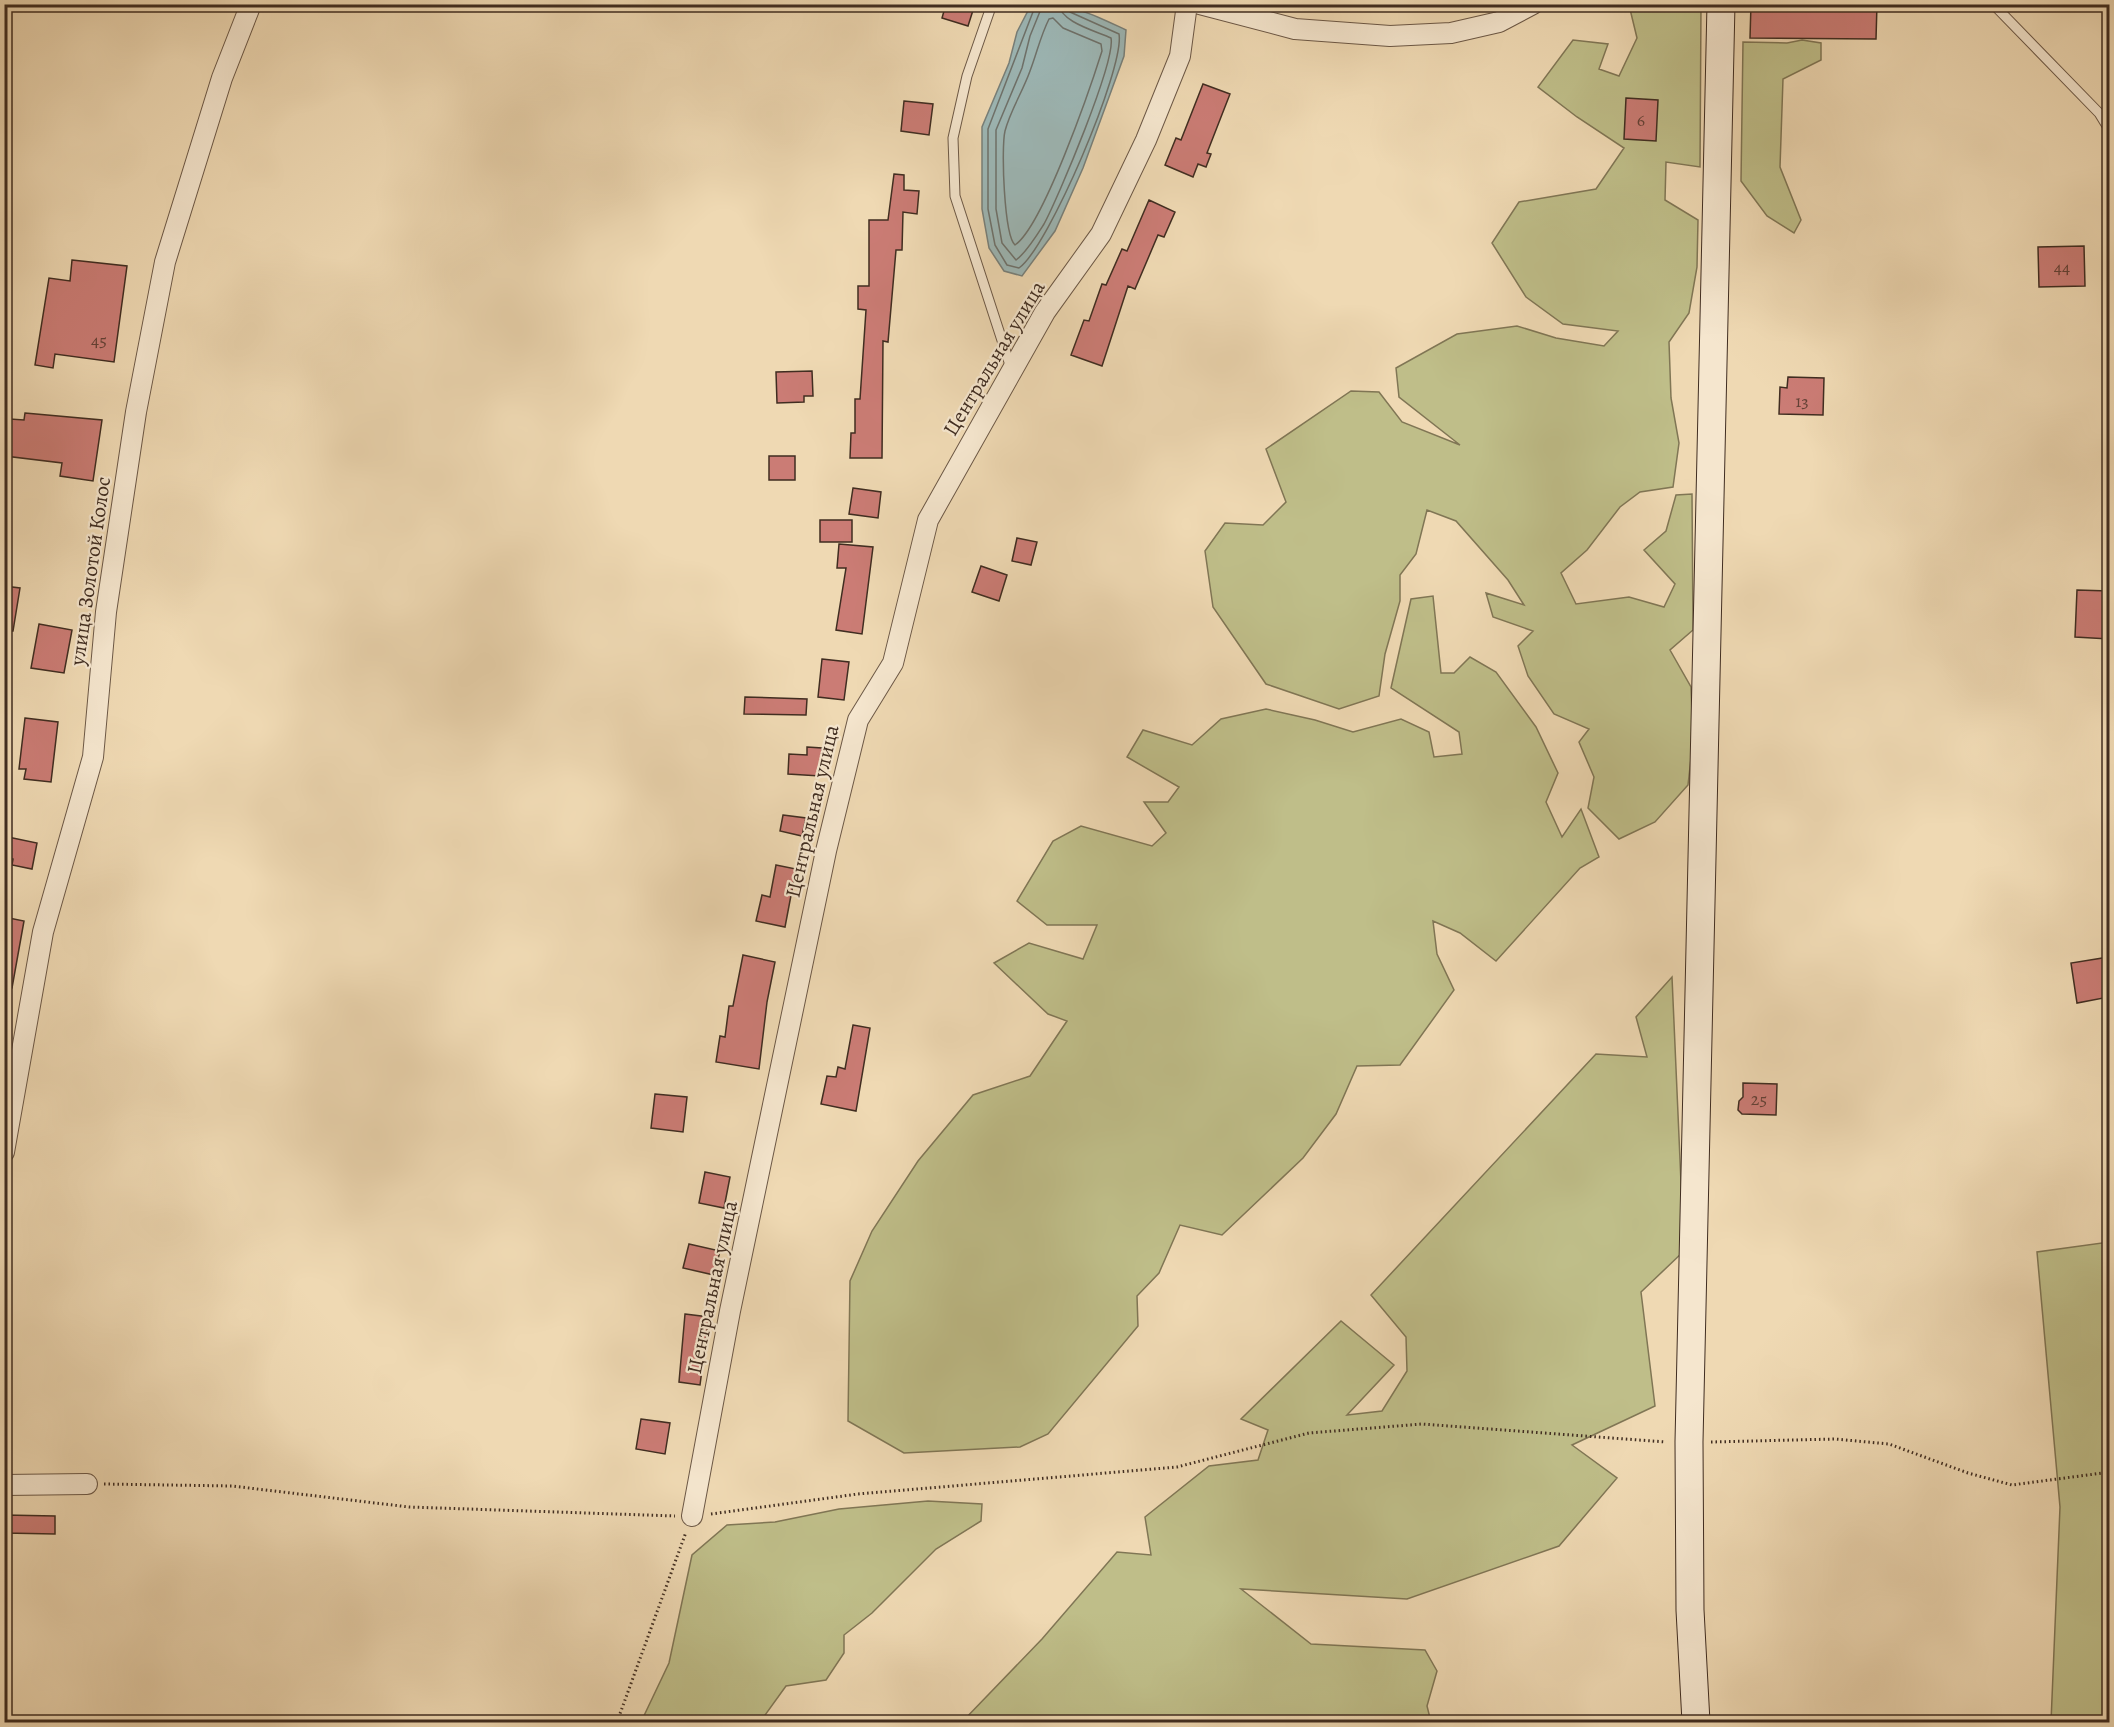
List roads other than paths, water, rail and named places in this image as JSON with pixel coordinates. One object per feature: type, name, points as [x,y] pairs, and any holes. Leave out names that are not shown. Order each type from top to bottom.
[{"type":"main road","points":[[1696,1722],[1690,1610],[1689,1442],[1721,4]]},
{"type":"street","name":"улица Золотой Колос","points":[[4,1152],[43,932],[93,757],[106,612],[136,411],[165,262],[222,78],[251,4]]},
{"type":"street","name":"Центральная улица","points":[[692,1516],[730,1311],[826,851],[858,720],[893,663],[928,519],[1045,312],[1101,234],[1136,161],[1180,56],[1186,4]]},
{"type":"street","points":[[1200,4],[1295,28],[1390,36],[1451,33],[1499,22],[1533,4]]},
{"type":"street","points":[[4,1485],[87,1484]]},
{"type":"lane","points":[[992,4],[967,76],[952,138],[956,196],[1012,370]]},
{"type":"lane","points":[[1993,4],[2099,113],[2109,131]]},
{"type":"water","points":[[1031,5],[1059,6],[1080,10],[1126,30],[1124,56],[1083,168],[1055,231],[1022,276],[1004,271],[989,248],[982,209],[982,127],[1009,63],[1017,32]]}]
